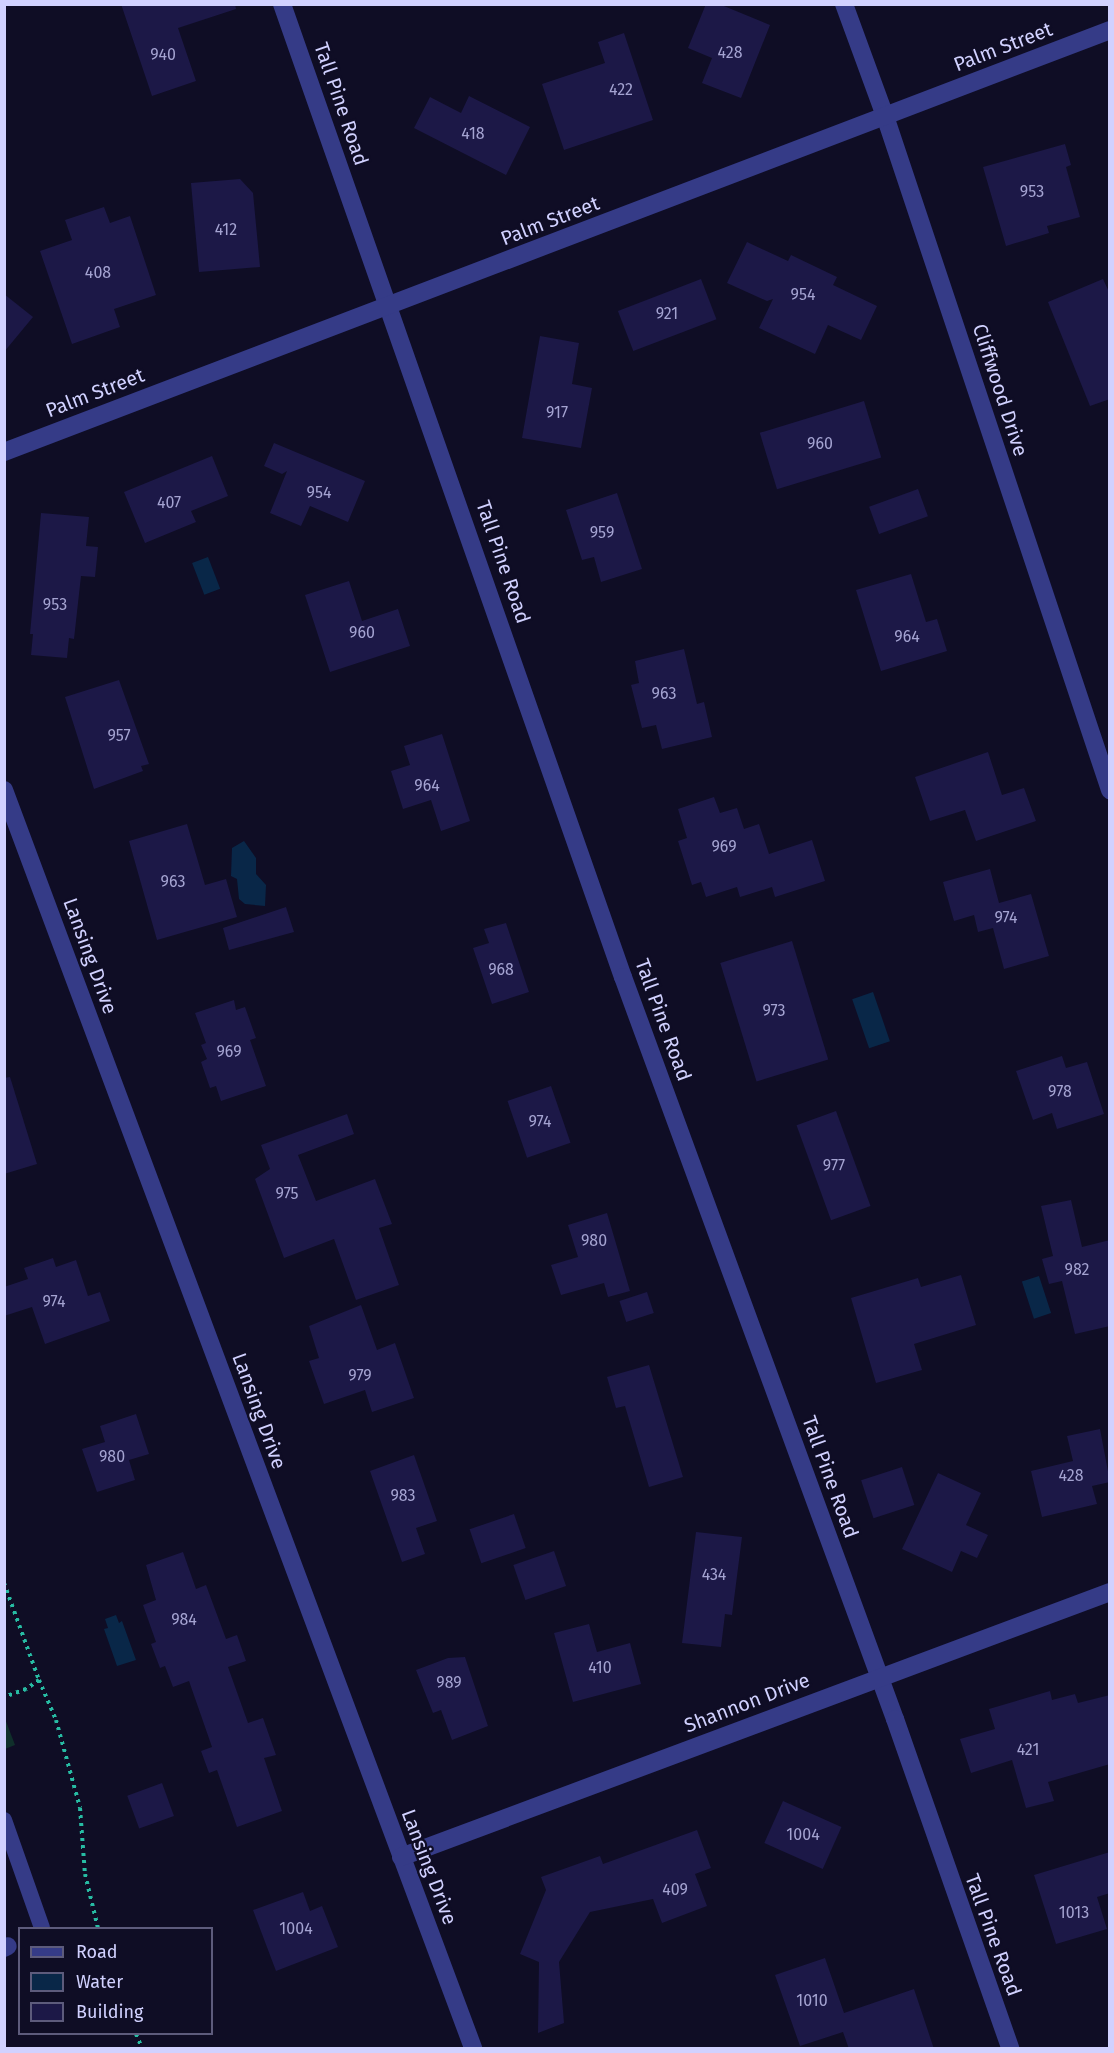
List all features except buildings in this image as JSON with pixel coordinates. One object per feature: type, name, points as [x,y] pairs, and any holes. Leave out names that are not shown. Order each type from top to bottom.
[{"type":"street","name":"Tall Pine Road","points":[[282,4],[389,303],[623,977],[879,1677],[1010,2049]]},
{"type":"street","name":"Cliffwood Drive","points":[[844,4],[885,116],[1110,790]]},
{"type":"street","name":"Palm Street","points":[[4,452],[389,303],[654,206],[1110,30]]},
{"type":"street","name":"Lansing Drive","points":[[4,790],[473,2049]]},
{"type":"street","name":"Shannon Drive","points":[[401,1857],[1110,1592]]},
{"type":"lane","points":[[4,1820],[41,1927]]},
{"type":"path","points":[[4,1582],[39,1680],[56,1720],[80,1808],[85,1874],[98,1927]]},
{"type":"path","points":[[4,1697],[39,1680]]},
{"type":"path","points":[[136,2035],[142,2049]]},
{"type":"green space","points":[[4,1716],[15,1745],[5,1749],[4,1749]]},
{"type":"water","points":[[208,557],[220,589],[204,595],[192,563]]},
{"type":"water","points":[[244,841],[256,858],[256,874],[266,885],[265,906],[245,904],[239,899],[237,879],[231,876],[232,848]]},
{"type":"water","points":[[873,992],[890,1041],[869,1048],[852,999]]},
{"type":"water","points":[[1039,1276],[1051,1313],[1034,1319],[1022,1282]]},
{"type":"water","points":[[116,1615],[119,1623],[122,1621],[136,1660],[117,1666],[104,1629],[108,1628],[105,1619]]}]
